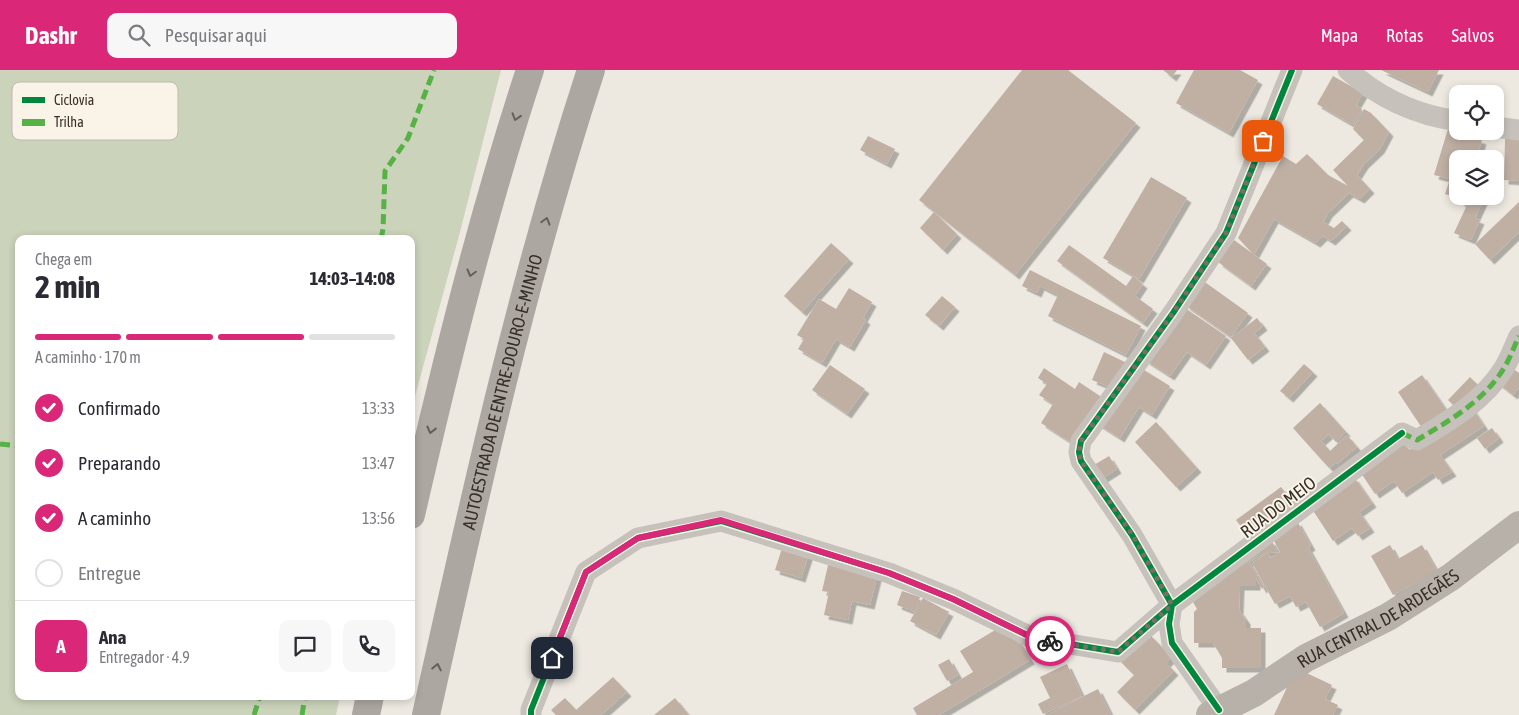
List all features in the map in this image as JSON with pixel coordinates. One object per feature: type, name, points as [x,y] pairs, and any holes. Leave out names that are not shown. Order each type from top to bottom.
[{"type":"highway","points":[[415,500],[464,299],[486,217],[530,70]]},
{"type":"highway","name":"AUTOESTRADA DE ENTRE-DOURO-E-MINHO","points":[[426,715],[518,321],[591,70]]},
{"type":"highway","points":[[366,715],[369,700]]},
{"type":"street","points":[[1232,708],[1172,643],[1169,624],[1172,605],[1132,534],[1081,461],[1079,452],[1081,441],[1173,313],[1226,233],[1292,70]]},
{"type":"street","points":[[1348,70],[1360,81],[1404,108],[1429,116],[1449,119]]},
{"type":"street","points":[[1504,128],[1519,130]]},
{"type":"street","name":"RUA DO MEIO","points":[[531,715],[531,710],[586,572],[638,538],[721,520],[889,573],[953,599],[1033,638],[1118,652],[1172,605],[1402,433],[1417,440],[1455,417],[1494,382],[1504,368],[1519,336]]},
{"type":"street","name":"RUA CENTRAL DE ARDEGÃES","points":[[1232,708],[1306,658],[1388,617],[1443,582],[1519,525]]},
{"type":"green space","points":[[0,70],[501,70],[460,232],[415,396],[415,235],[15,235],[15,700],[339,700],[336,715],[0,715]]},
{"type":"building","points":[[1022,70],[1068,70],[1136,123],[1015,275],[919,200]]},
{"type":"building","points":[[1163,70],[1177,70],[1172,77]]},
{"type":"building","points":[[1194,70],[1240,70],[1258,80],[1229,133],[1176,103]]},
{"type":"building","points":[[1381,70],[1439,70],[1428,92]]},
{"type":"building","points":[[1333,76],[1363,93],[1356,105],[1362,109],[1353,125],[1317,104]]},
{"type":"building","points":[[1364,109],[1371,113],[1389,132],[1380,149],[1364,164],[1357,175],[1370,189],[1360,199],[1349,193],[1328,213],[1323,222],[1334,228],[1342,221],[1347,226],[1331,241],[1323,236],[1316,243],[1274,219],[1254,255],[1238,238],[1283,156],[1296,164],[1307,154],[1328,175],[1348,186],[1333,170],[1364,140],[1353,129]]},
{"type":"building","points":[[1448,129],[1449,140],[1482,140],[1479,150],[1449,150],[1449,179],[1434,175]]},
{"type":"building","points":[[868,136],[895,149],[887,164],[860,150]]},
{"type":"building","points":[[1505,139],[1519,139],[1519,181],[1504,180]]},
{"type":"building","points":[[1151,177],[1187,198],[1139,279],[1103,258]]},
{"type":"building","points":[[1449,182],[1449,195],[1445,194]]},
{"type":"building","points":[[1519,202],[1519,232],[1490,260],[1475,244]]},
{"type":"building","points":[[1467,205],[1481,205],[1475,218],[1480,220],[1471,240],[1454,233]]},
{"type":"building","points":[[934,212],[957,234],[943,250],[920,228]]},
{"type":"building","points":[[1234,240],[1267,264],[1251,286],[1218,262]]},
{"type":"building","points":[[831,243],[849,259],[802,312],[784,296]]},
{"type":"building","points":[[1069,245],[1126,286],[1133,276],[1143,284],[1135,296],[1153,309],[1143,323],[1057,261]]},
{"type":"building","points":[[1030,270],[1141,326],[1126,355],[1048,316],[1058,295],[1040,286],[1037,293],[1022,286]]},
{"type":"building","points":[[1202,280],[1248,313],[1231,337],[1185,305]]},
{"type":"building","points":[[849,288],[872,302],[863,318],[866,320],[850,347],[836,339],[822,363],[798,349],[804,339],[797,335],[819,299],[836,309]]},
{"type":"building","points":[[942,296],[955,307],[939,326],[925,315]]},
{"type":"building","points":[[1182,306],[1226,336],[1206,365],[1187,352],[1170,376],[1145,360]]},
{"type":"building","points":[[1257,318],[1263,326],[1254,333],[1265,347],[1248,360],[1231,338]]},
{"type":"building","points":[[1104,352],[1127,363],[1115,389],[1092,380]]},
{"type":"building","points":[[1304,364],[1313,372],[1289,398],[1280,391]]},
{"type":"building","points":[[830,365],[865,389],[847,414],[812,390]]},
{"type":"building","points":[[1136,365],[1170,386],[1152,415],[1139,407],[1120,438],[1098,424]]},
{"type":"building","points":[[1508,365],[1519,373],[1519,387],[1513,395],[1495,381]]},
{"type":"building","points":[[1044,368],[1075,389],[1079,382],[1103,398],[1072,443],[1041,423],[1053,404],[1039,395],[1047,384],[1038,378]]},
{"type":"building","points":[[1422,375],[1449,414],[1424,431],[1398,392]]},
{"type":"building","points":[[1470,377],[1479,386],[1457,409],[1448,400]]},
{"type":"building","points":[[1320,403],[1346,432],[1336,442],[1329,434],[1321,441],[1330,451],[1347,435],[1357,447],[1337,464],[1336,462],[1329,468],[1293,428]]},
{"type":"building","points":[[1472,408],[1484,426],[1440,455],[1452,472],[1438,480],[1433,472],[1402,493],[1394,481],[1375,494],[1359,470],[1403,442],[1409,450]]},
{"type":"building","points":[[1156,422],[1197,468],[1176,487],[1135,442]]},
{"type":"building","points":[[1492,428],[1499,438],[1485,449],[1477,438]]},
{"type":"building","points":[[1109,456],[1117,469],[1103,478],[1094,465]]},
{"type":"building","points":[[1354,477],[1372,503],[1359,512],[1370,528],[1358,536],[1352,528],[1333,541],[1310,506]]},
{"type":"building","points":[[1281,487],[1294,503],[1248,536],[1236,520]]},
{"type":"building","points":[[1297,521],[1311,546],[1308,548],[1344,613],[1320,627],[1306,602],[1296,607],[1290,596],[1275,604],[1252,563],[1268,553],[1270,558],[1280,552],[1271,535]]},
{"type":"building","points":[[1271,540],[1278,552],[1265,553],[1249,562],[1264,587],[1262,589],[1256,578],[1256,586],[1240,586],[1239,610],[1246,620],[1246,628],[1261,628],[1261,668],[1222,668],[1222,658],[1213,643],[1194,643],[1194,612],[1197,609],[1187,591]]},
{"type":"building","points":[[784,542],[810,550],[801,578],[775,570]]},
{"type":"building","points":[[1390,545],[1398,559],[1422,545],[1437,571],[1393,595],[1371,556]]},
{"type":"building","points":[[829,561],[878,573],[870,605],[852,601],[848,620],[824,615],[829,592],[822,591]]},
{"type":"building","points":[[902,591],[920,597],[915,612],[897,605]]},
{"type":"building","points":[[923,598],[949,612],[936,635],[910,621]]},
{"type":"building","points":[[1007,623],[1030,660],[939,715],[917,715],[913,708],[973,672],[960,651]]},
{"type":"building","points":[[1148,633],[1172,657],[1166,663],[1174,671],[1135,710],[1117,692],[1134,675],[1120,661]]},
{"type":"building","points":[[949,659],[958,675],[947,681],[938,665]]},
{"type":"building","points":[[1067,664],[1082,696],[1043,714],[1038,704],[1050,698],[1040,677]]},
{"type":"building","points":[[1296,668],[1332,685],[1325,699],[1338,705],[1333,715],[1274,715]]},
{"type":"building","points":[[613,677],[627,692],[601,715],[556,715],[551,710],[565,698],[576,710]]},
{"type":"building","points":[[1098,689],[1111,715],[1047,715],[1086,695]]},
{"type":"building","points":[[675,698],[689,715],[654,715]]},
{"type":"marked path","points":[[382,235],[385,171],[408,138],[434,70]]},
{"type":"marked path","points":[[1402,433],[1417,440],[1453,418],[1476,400],[1496,380],[1504,368],[1519,336]]},
{"type":"marked path","points":[[0,444],[15,446]]},
{"type":"marked path","points":[[254,715],[259,700]]},
{"type":"marked path","points":[[302,715],[304,700]]},
{"type":"cycle path","points":[[1219,710],[1172,643],[1169,624],[1172,605],[1132,535],[1081,461],[1079,452],[1081,441],[1173,313],[1226,233],[1292,70]]},
{"type":"cycle path","points":[[531,715],[531,710],[586,572],[638,538],[721,521],[889,573],[953,599],[1033,638],[1118,652],[1172,605],[1402,433]]},
{"type":"way so far","points":[[1050,641],[1118,652],[1172,605],[1132,534],[1081,461],[1079,452],[1081,441],[1173,313],[1226,233],[1263,141]]},
{"type":"route","points":[[552,658],[586,572],[638,538],[721,520],[889,573],[953,599],[1033,638],[1050,641]]}]
